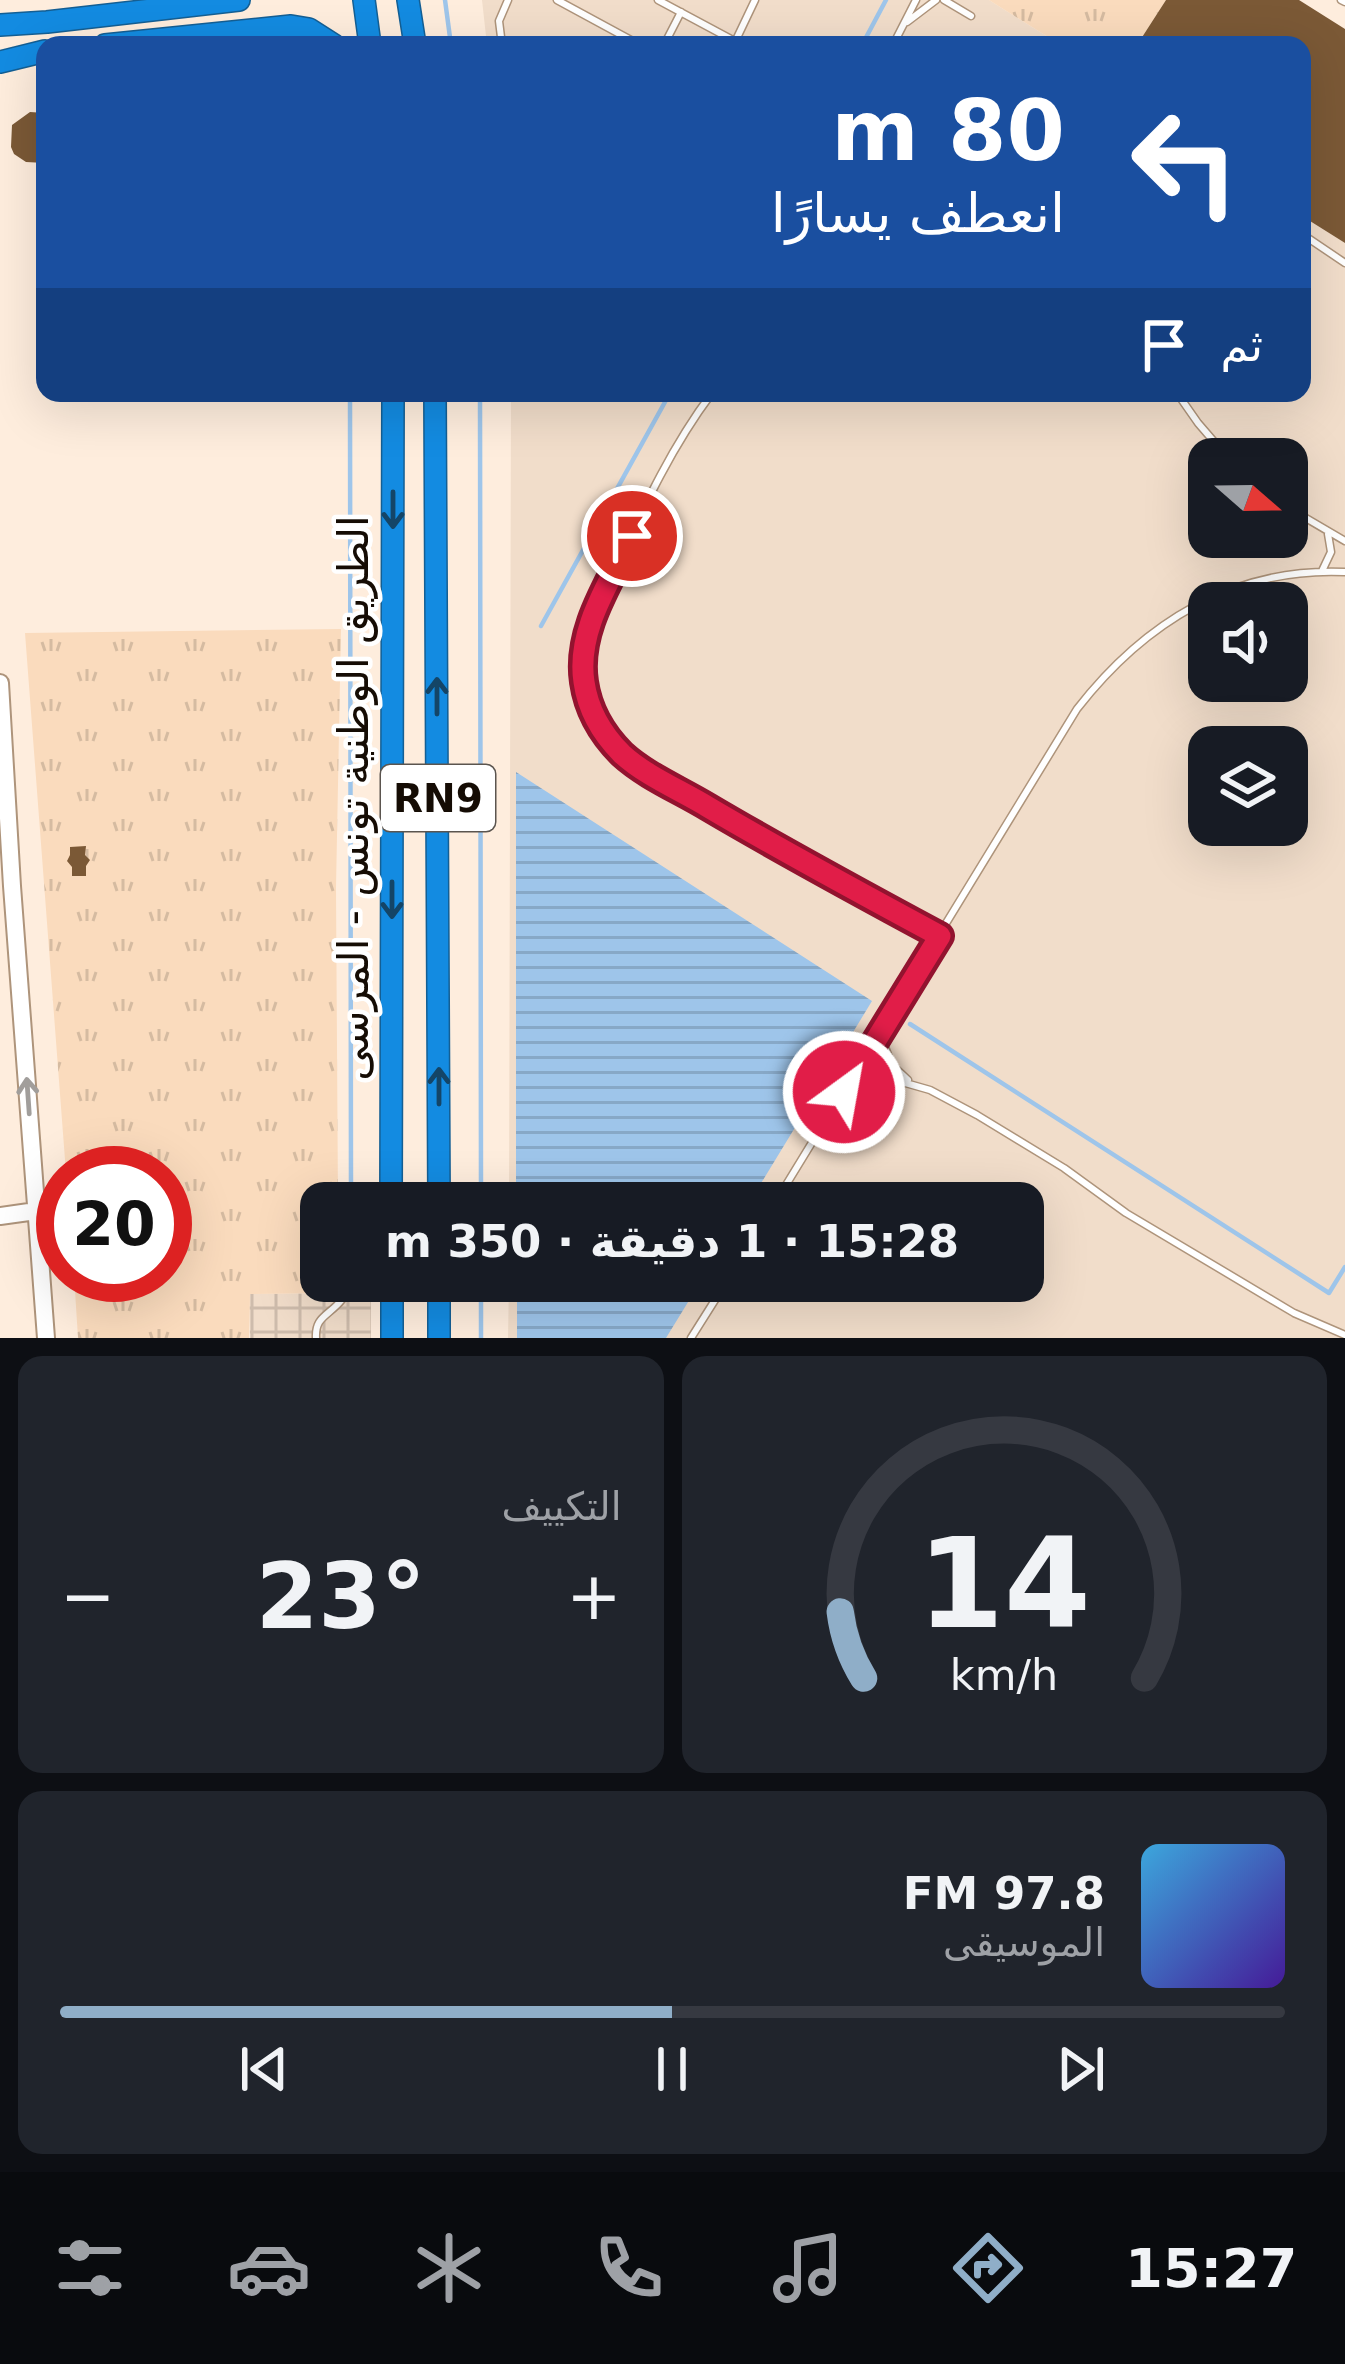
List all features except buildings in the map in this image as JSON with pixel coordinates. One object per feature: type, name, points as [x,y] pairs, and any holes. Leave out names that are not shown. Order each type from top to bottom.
[{"type":"highway","points":[[0,25],[239,0]]},
{"type":"highway","points":[[364,0],[369,36]]},
{"type":"highway","points":[[408,0],[414,36]]},
{"type":"highway","points":[[0,8],[47,22]]},
{"type":"highway","points":[[195,36],[291,26],[320,36]]},
{"type":"highway","points":[[0,62],[36,54]]},
{"type":"highway","name":"الطريق الوطنية تونس - المرسى","points":[[391,1182],[393,402]]},
{"type":"highway","name":"الطريق الوطنية تونس - المرسى","points":[[436,402],[439,1182]]},
{"type":"highway","points":[[392,1302],[392,1338]]},
{"type":"highway","points":[[439,1302],[440,1338]]},
{"type":"main road","points":[[0,683],[36,1211],[0,1216]]},
{"type":"main road","points":[[43,1302],[46,1338]]},
{"type":"lane","points":[[501,36],[500,21],[508,0]]},
{"type":"lane","points":[[557,0],[623,36]]},
{"type":"lane","points":[[658,0],[726,36]]},
{"type":"lane","points":[[742,36],[755,0]]},
{"type":"lane","points":[[897,36],[916,0]]},
{"type":"lane","points":[[904,24],[940,0],[971,16]]},
{"type":"lane","points":[[669,36],[681,12]]},
{"type":"lane","points":[[1311,240],[1345,263]]},
{"type":"lane","points":[[706,402],[655,484],[586,635],[583,667],[593,714],[630,760],[782,851],[940,936]]},
{"type":"lane","points":[[1183,402],[1210,438]]},
{"type":"lane","points":[[1308,519],[1345,541]]},
{"type":"lane","points":[[1322,571],[1331,552],[1327,530]]},
{"type":"lane","points":[[788,1182],[1103,676],[1132,647],[1202,602],[1281,576],[1345,572]]},
{"type":"lane","points":[[880,1033],[892,1065],[916,1085],[977,1115],[1126,1213],[1294,1313],[1345,1335]]},
{"type":"lane","points":[[844,1092],[873,1083],[916,1085]]},
{"type":"lane","points":[[316,1338],[320,1318],[340,1302]]},
{"type":"lane","points":[[691,1338],[714,1302]]},
{"type":"shaded area","points":[[482,0],[989,0],[1047,36],[486,36]]},
{"type":"shaded area","points":[[1311,222],[1345,243],[1345,1338],[508,1338],[509,1302],[1044,1302],[1044,1182],[509,1182],[511,402],[1311,402]]},
{"type":"shaded area","points":[[300,1293],[300,1302],[371,1302],[371,1338],[250,1338],[249,1294]]},
{"type":"green space","points":[[989,0],[1166,0],[1143,36],[1047,36]]},
{"type":"green space","points":[[341,629],[338,1182],[300,1182],[300,1293],[250,1294],[249,1338],[78,1338],[76,1302],[192,1302],[192,1146],[64,1146],[25,633]]},
{"type":"water","points":[[516,772],[872,1001],[762,1182],[516,1182]]},
{"type":"water","points":[[517,1302],[688,1302],[666,1338],[517,1338]]},
{"type":"waterway","points":[[445,0],[450,36]]},
{"type":"waterway","points":[[867,36],[886,0]]},
{"type":"waterway","points":[[350,402],[351,1182]]},
{"type":"waterway","points":[[480,402],[481,1182]]},
{"type":"waterway","points":[[541,626],[665,402]]},
{"type":"waterway","points":[[910,1024],[1329,1293],[1345,1267]]},
{"type":"waterway","points":[[481,1302],[481,1338]]},
{"type":"route","points":[[632,536],[592,619],[584,651],[588,700],[609,739],[630,760],[782,851],[940,936],[844,1092]]}]
